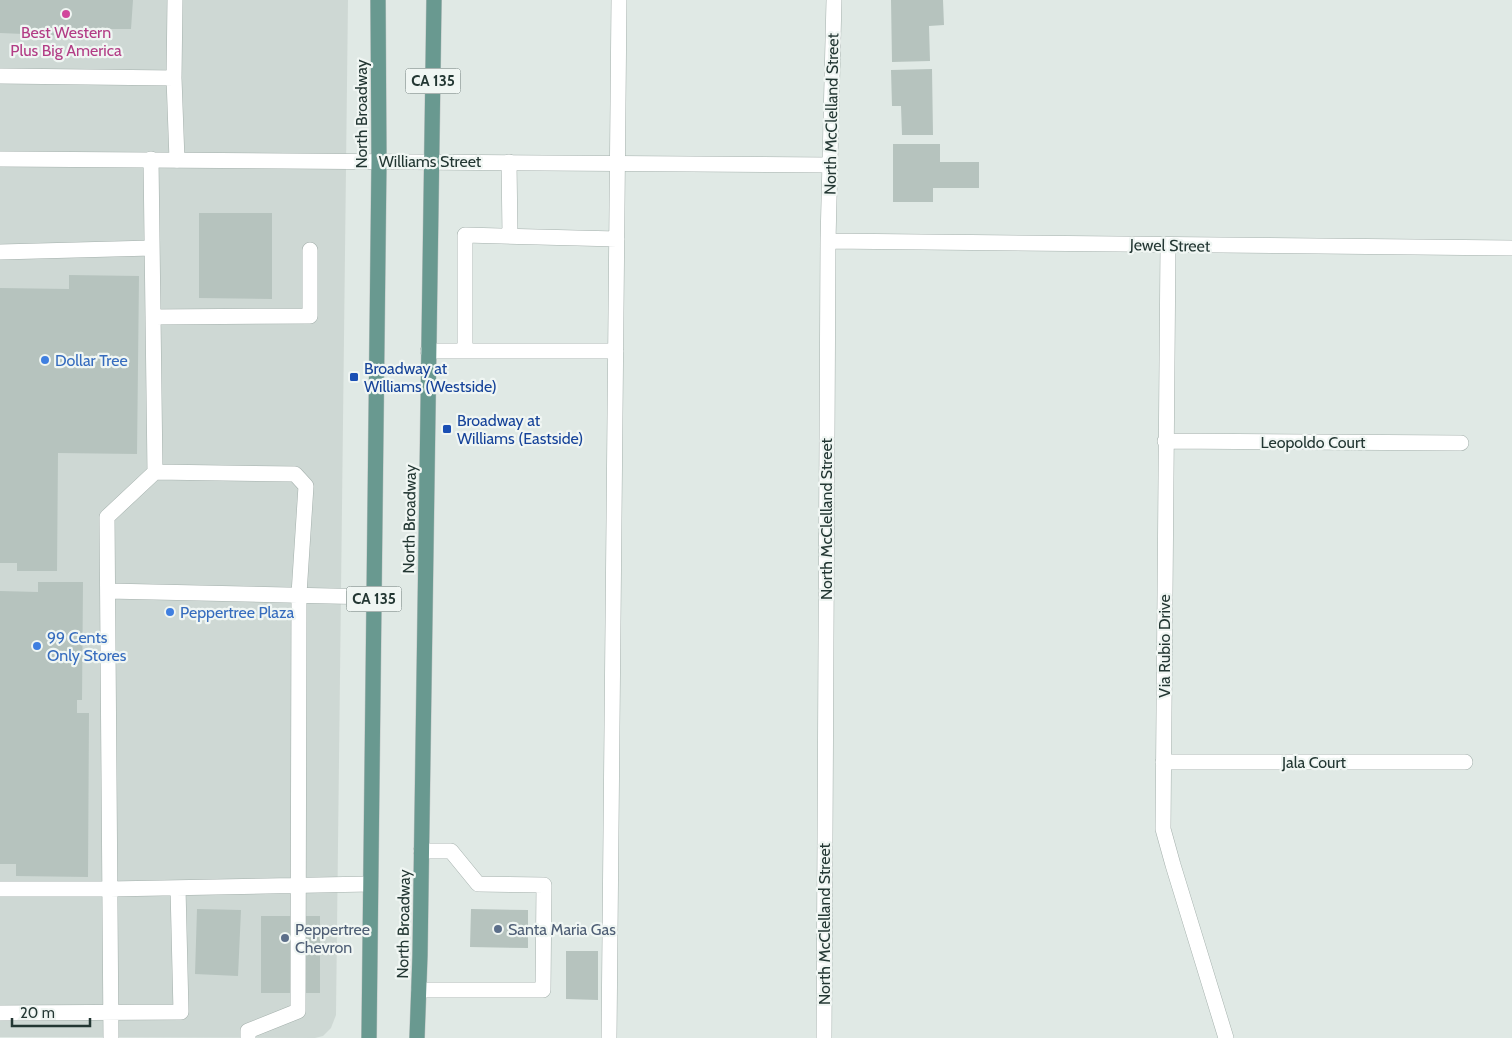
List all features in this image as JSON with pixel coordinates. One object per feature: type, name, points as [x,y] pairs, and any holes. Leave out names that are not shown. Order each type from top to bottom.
[{"type":"main road","name":"North Broadway","points":[[369,1038],[379,161],[378,0]]},
{"type":"main road","name":"North Broadway","points":[[417,1038],[434,0]]},
{"type":"street","points":[[175,0],[174,78],[177,160]]},
{"type":"street","points":[[608,1038],[619,0]]},
{"type":"street","name":"North McClelland Street","points":[[824,1038],[828,241],[834,0]]},
{"type":"street","points":[[0,76],[174,78]]},
{"type":"street","name":"Williams Street","points":[[0,159],[830,165]]},
{"type":"street","points":[[151,160],[154,472]]},
{"type":"street","points":[[509,162],[510,236]]},
{"type":"street","points":[[465,351],[465,235],[617,239]]},
{"type":"street","name":"Jewel Street","points":[[828,241],[1512,248]]},
{"type":"street","name":"Via Rubio Drive","points":[[1168,245],[1163,829],[1172,865],[1226,1038]]},
{"type":"street","points":[[0,252],[152,248]]},
{"type":"street","points":[[153,317],[310,316],[310,250]]},
{"type":"street","points":[[428,351],[616,351]]},
{"type":"street","name":"Leopoldo Court","points":[[1165,441],[1461,443]]},
{"type":"street","points":[[111,1038],[107,517],[154,472],[295,474],[306,486],[299,594],[298,1011],[248,1032],[248,1038]]},
{"type":"street","points":[[108,591],[374,597]]},
{"type":"street","name":"Jala Court","points":[[1163,762],[1464,762]]},
{"type":"street","points":[[419,990],[543,990],[544,884],[478,884],[451,851],[421,851]]},
{"type":"street","points":[[0,889],[370,884]]},
{"type":"street","points":[[0,1013],[181,1012],[178,888]]},
{"type":"shaded area","name":"Peppertree Plaza","points":[[0,0],[348,0],[336,1015],[331,1028],[323,1036],[315,1038],[0,1037]]},
{"type":"building","name":"Best Western Plus Big America","points":[[0,0],[133,0],[131,29],[72,29],[71,36],[0,33]]},
{"type":"building","points":[[891,0],[943,0],[944,25],[929,26],[930,61],[892,62]]},
{"type":"building","points":[[932,69],[933,135],[902,135],[901,106],[892,106],[891,70]]},
{"type":"building","points":[[893,144],[940,144],[940,162],[979,162],[979,188],[933,188],[933,202],[893,202]]},
{"type":"building","points":[[199,213],[272,213],[272,299],[199,298]]},
{"type":"building","points":[[69,275],[139,276],[137,454],[58,453],[57,571],[17,571],[17,563],[0,563],[0,288],[69,289]]},
{"type":"building","points":[[38,582],[83,582],[82,700],[77,700],[77,713],[89,713],[88,877],[16,876],[16,864],[0,864],[0,591],[38,592]]},
{"type":"building","points":[[197,909],[241,910],[238,976],[195,974]]},
{"type":"building","points":[[471,909],[528,910],[528,948],[470,947]]},
{"type":"building","points":[[261,916],[320,916],[320,993],[261,993]]},
{"type":"building","points":[[566,951],[598,951],[598,1000],[566,999]]},
{"type":"place","name":"Best Western Plus Big America","points":[[66,14]]},
{"type":"place","name":"Dollar Tree","points":[[45,360]]},
{"type":"place","name":"Broadway at Williams (Westside)","points":[[354,377]]},
{"type":"place","name":"Broadway at Williams (Eastside)","points":[[447,429]]},
{"type":"place","name":"Peppertree Plaza","points":[[170,612]]},
{"type":"place","name":"99 Cents Only Stores","points":[[37,646]]},
{"type":"place","name":"Santa Maria Gas","points":[[498,929]]},
{"type":"place","name":"Peppertree Chevron","points":[[285,938]]}]
